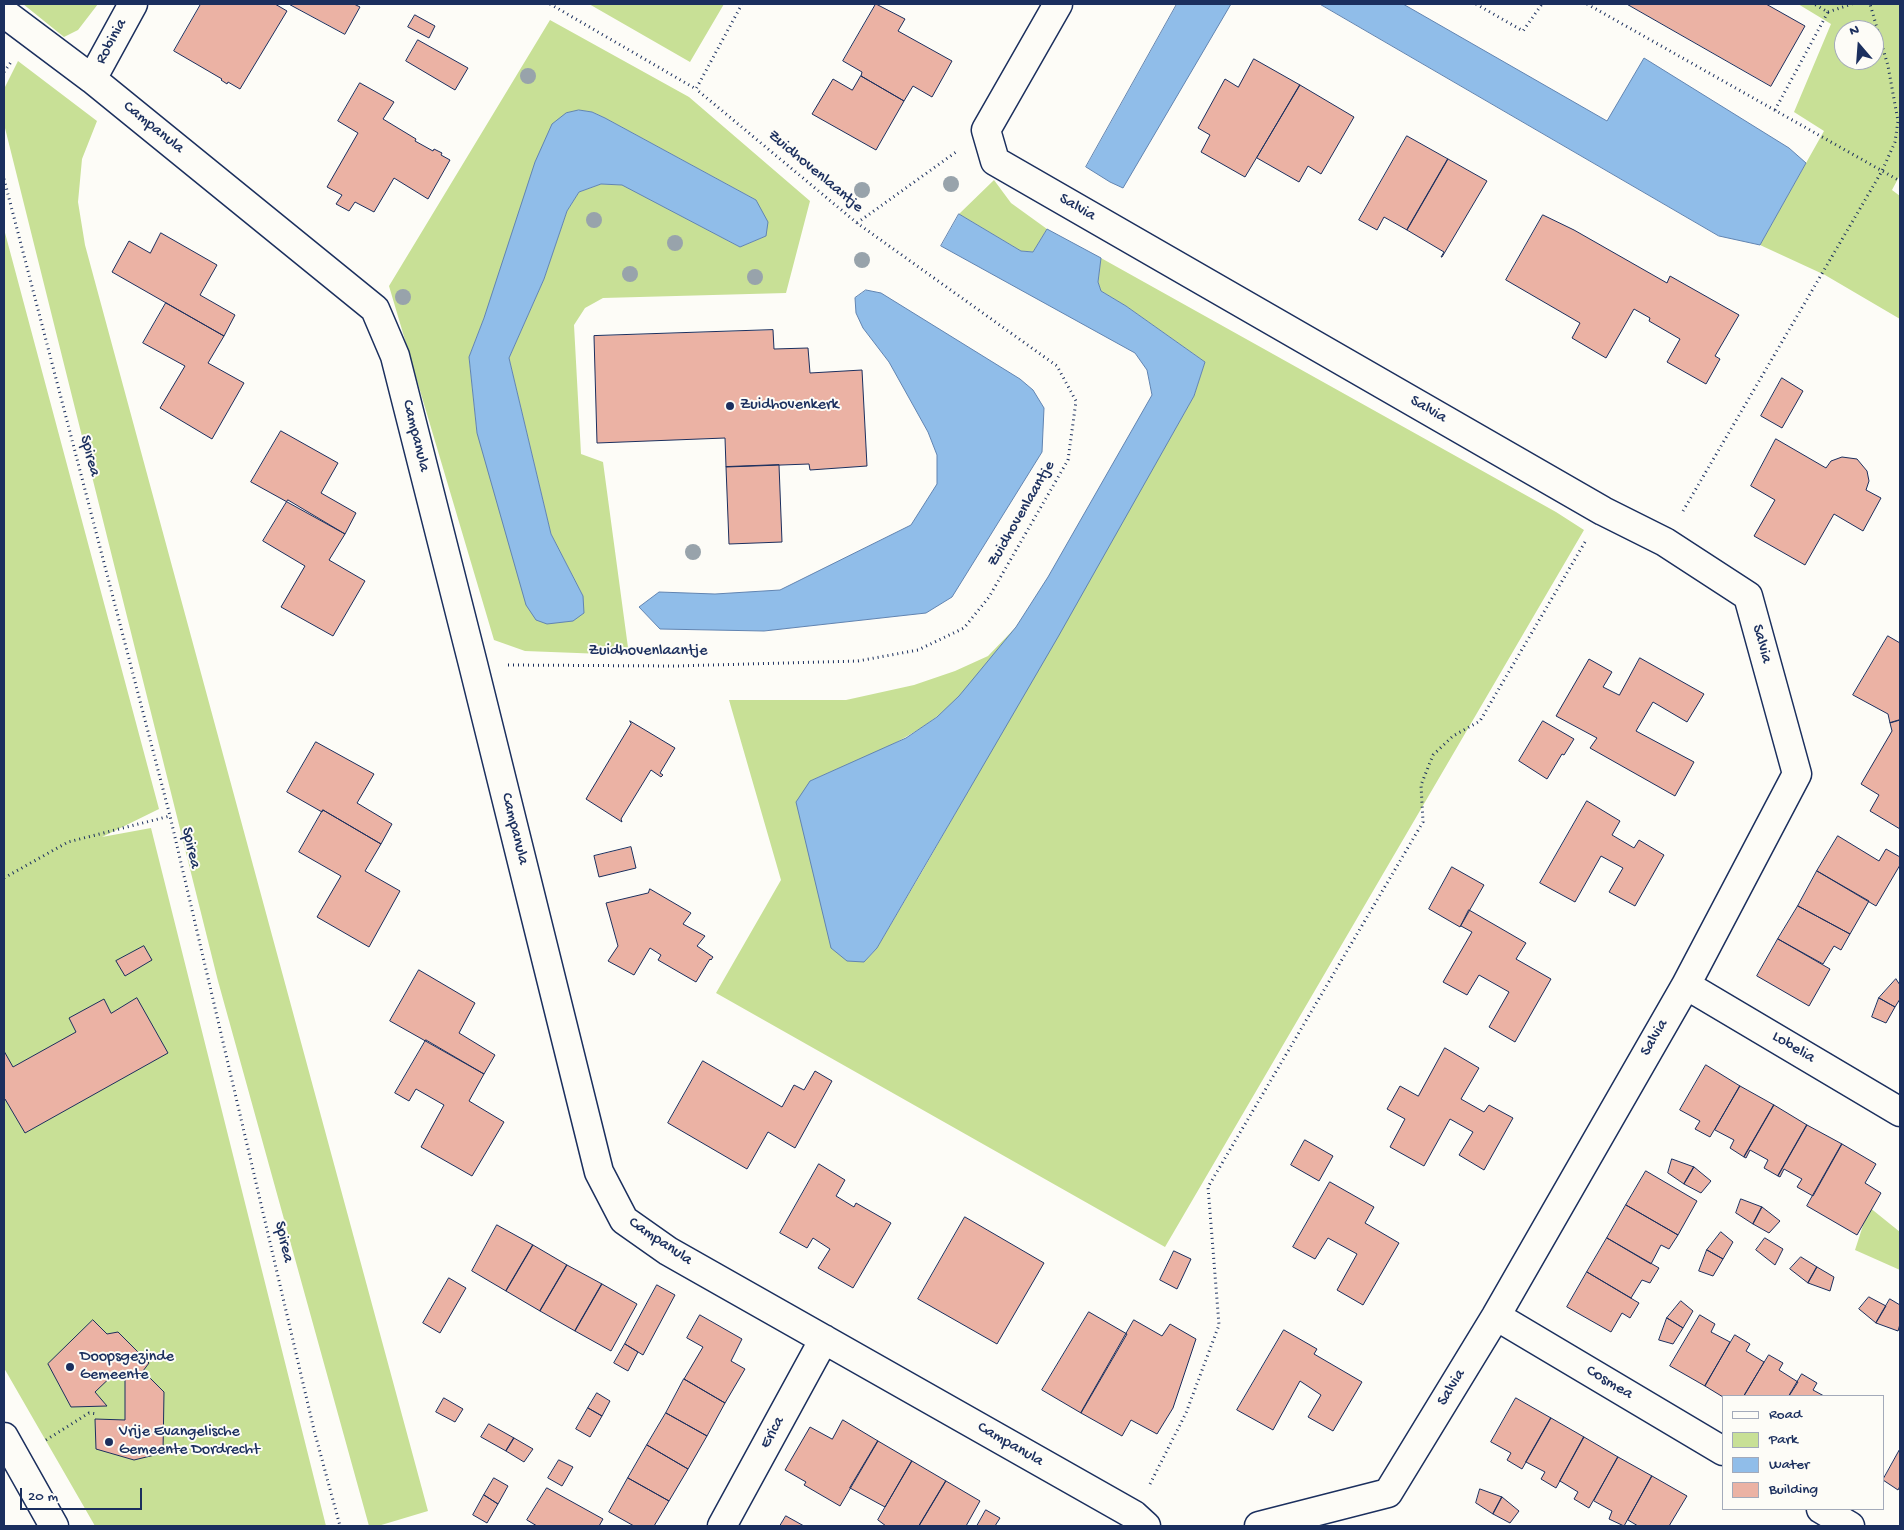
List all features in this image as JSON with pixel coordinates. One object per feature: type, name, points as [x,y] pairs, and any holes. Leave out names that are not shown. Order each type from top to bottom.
[{"type":"street","name":"Robinia","points":[[92,79],[133,4]]},
{"type":"street","points":[[986,130],[1058,4]]},
{"type":"street","name":"Campanula","points":[[4,13],[92,79],[375,309],[395,356],[599,1172],[624,1220],[668,1250],[1140,1520]]},
{"type":"street","name":"Salvia","points":[[986,130],[995,161],[1604,511],[1665,542],[1748,596],[1798,774],[1686,985],[1496,1316],[1388,1493],[1258,1526]]},
{"type":"street","name":"Lobelia","points":[[1686,985],[1900,1112]]},
{"type":"street","name":"Cosmea","points":[[1496,1316],[1722,1450]]},
{"type":"street","name":"Erica","points":[[722,1526],[824,1339]]},
{"type":"street","points":[[10,1448],[54,1526]]},
{"type":"street","points":[[1823,1510],[1850,1526]]},
{"type":"path","name":"Zuidhovenlaantje","points":[[473,664],[676,666],[858,661],[918,650],[964,628],[989,597],[1068,460],[1076,401],[1058,366],[857,224],[696,89],[550,4]]},
{"type":"path","points":[[696,89],[742,4]]},
{"type":"path","points":[[1476,4],[1523,31],[1542,4]]},
{"type":"path","points":[[1587,4],[1900,181]]},
{"type":"path","points":[[1814,4],[1828,12]]},
{"type":"path","points":[[1775,110],[1828,12],[1852,4]]},
{"type":"path","points":[[1665,542],[1882,172],[1895,142],[1898,121],[1888,66],[1870,4]]},
{"type":"path","points":[[857,224],[986,130]]},
{"type":"path","name":"Spirea","points":[[4,179],[170,816],[314,1430],[340,1526]]},
{"type":"path","points":[[1140,1520],[1186,1413],[1219,1325],[1208,1187],[1422,822],[1421,785],[1433,755],[1453,736],[1480,721],[1604,511]]},
{"type":"path","points":[[4,878],[68,842],[170,816]]},
{"type":"path","points":[[10,1448],[89,1413],[98,1414]]},
{"type":"green space","points":[[23,4],[98,4],[78,30],[64,37]]},
{"type":"green space","points":[[589,4],[724,4],[690,62]]},
{"type":"green space","points":[[1798,4],[1900,4],[1900,175],[1892,190],[1900,196],[1900,319],[1825,275],[1760,245],[1824,131],[1794,112],[1831,24]]},
{"type":"green space","points":[[550,20],[689,97],[810,201],[786,293],[603,298],[585,308],[574,325],[581,454],[603,462],[629,655],[525,651],[494,640],[389,286]],"holes":[[[578,110],[592,112],[756,200],[766,236],[740,247],[623,185],[601,184],[579,192],[567,211],[544,279],[509,358],[551,534],[583,596],[477,433],[469,357],[484,318]]]},
{"type":"green space","points":[[18,61],[97,121],[82,159],[78,202],[85,245],[428,1511],[378,1526],[369,1526],[218,981],[4,124],[4,89]]},
{"type":"green space","points":[[994,180],[1011,203],[1047,229],[1033,252],[1021,251],[959,214]]},
{"type":"green space","points":[[4,229],[159,809],[102,837],[151,828],[326,1526],[95,1526],[4,1368]]},
{"type":"green space","points":[[1101,258],[1556,512],[1584,530],[1165,1247],[716,993],[781,880],[729,700],[846,700],[914,685],[955,671],[988,656],[1016,627],[968,687],[935,718],[906,737],[810,781],[864,962],[877,948],[923,870],[1194,396],[1205,362],[1126,306],[1101,291],[1098,282]]},
{"type":"green space","points":[[1869,1207],[1900,1232],[1900,1270],[1855,1250]]},
{"type":"water","points":[[1177,4],[1231,4],[1123,188],[1086,167]]},
{"type":"water","points":[[1320,4],[1403,4],[1607,121],[1644,58],[1789,148],[1806,163],[1760,245],[1719,236]]},
{"type":"water","points":[[579,110],[592,112],[605,118],[756,200],[768,222],[766,236],[740,247],[622,185],[601,184],[579,192],[567,211],[544,279],[509,358],[551,534],[583,596],[584,613],[573,621],[547,624],[536,620],[526,605],[477,433],[469,357],[484,318],[535,162],[552,124],[566,113]]},
{"type":"water","points":[[959,214],[1021,251],[1033,252],[1047,229],[1101,258],[1098,282],[1101,291],[1126,306],[1205,362],[1194,396],[1058,637],[877,948],[864,962],[847,961],[831,948],[796,802],[810,781],[906,738],[937,717],[959,696],[1016,627],[1048,577],[1152,395],[1147,370],[1135,353],[941,246]]},
{"type":"water","points":[[866,290],[881,293],[1020,379],[1033,390],[1044,408],[1042,452],[952,597],[926,613],[764,631],[660,629],[639,607],[659,592],[715,594],[780,590],[911,525],[937,484],[937,455],[928,432],[889,362],[863,328],[856,313],[855,298]]},
{"type":"building","points":[[201,4],[275,4],[287,11],[240,89],[228,82],[227,84],[222,79],[174,51]]},
{"type":"building","points":[[289,4],[354,4],[360,7],[345,34]]},
{"type":"building","points":[[876,4],[905,19],[898,31],[952,61],[932,97],[913,86],[904,101],[861,76],[862,72],[843,61]]},
{"type":"building","points":[[1627,4],[1766,4],[1805,26],[1771,86]]},
{"type":"building","points":[[415,15],[435,26],[429,38],[408,27]]},
{"type":"building","points":[[418,40],[468,68],[455,90],[406,61]]},
{"type":"building","points":[[1254,59],[1300,85],[1245,177],[1201,152],[1210,135],[1198,128],[1225,79],[1238,87]]},
{"type":"building","points":[[861,76],[904,101],[876,150],[812,114],[833,79],[852,90]]},
{"type":"building","points":[[360,83],[394,102],[383,119],[416,139],[415,141],[433,151],[434,149],[442,153],[441,155],[450,160],[428,199],[394,178],[374,212],[355,202],[349,211],[336,204],[342,195],[327,187],[358,133],[338,121]]},
{"type":"building","points":[[1300,85],[1354,117],[1321,174],[1308,166],[1299,182],[1257,158]]},
{"type":"building","points":[[1407,136],[1448,159],[1407,230],[1384,217],[1377,230],[1359,220]]},
{"type":"building","points":[[1448,159],[1487,181],[1441,257],[1444,252],[1407,230]]},
{"type":"building","points":[[1543,215],[1574,230],[1667,283],[1670,276],[1739,315],[1715,356],[1720,359],[1706,384],[1667,362],[1680,339],[1649,321],[1650,318],[1634,309],[1606,358],[1572,338],[1580,323],[1506,280]]},
{"type":"building","points":[[161,233],[217,265],[200,295],[235,315],[224,336],[112,272],[129,241],[150,253]]},
{"type":"building","points":[[166,303],[224,336],[208,363],[244,383],[212,439],[160,408],[185,366],[143,343]]},
{"type":"building","name":"Zuidhovenkerk","points":[[773,330],[774,349],[808,348],[810,373],[862,370],[867,466],[810,470],[809,464],[726,467],[725,438],[597,443],[594,336]]},
{"type":"building","points":[[1782,378],[1803,391],[1782,428],[1761,416]]},
{"type":"building","points":[[281,431],[338,463],[321,493],[356,513],[345,534],[251,482]]},
{"type":"building","points":[[1776,439],[1826,468],[1831,461],[1842,457],[1857,459],[1867,471],[1869,481],[1866,490],[1881,498],[1863,531],[1834,514],[1805,565],[1754,536],[1775,500],[1751,486]]},
{"type":"building","points":[[779,465],[782,542],[729,544],[726,467]]},
{"type":"building","points":[[288,500],[345,534],[329,560],[365,581],[333,636],[281,607],[305,566],[263,541]]},
{"type":"building","points":[[1888,636],[1900,643],[1900,720],[1890,723],[1888,714],[1853,695]]},
{"type":"building","points":[[1640,658],[1704,694],[1687,722],[1653,702],[1636,731],[1694,762],[1675,796],[1590,748],[1597,738],[1556,716],[1589,659],[1612,672],[1603,687],[1619,695]]},
{"type":"building","points":[[1900,720],[1900,829],[1870,811],[1879,795],[1861,784],[1892,731],[1890,723]]},
{"type":"building","points":[[630,721],[675,748],[660,773],[663,775],[661,777],[651,770],[621,819],[622,822],[586,799],[631,724]]},
{"type":"building","points":[[1543,721],[1574,739],[1564,755],[1562,754],[1547,779],[1519,761]]},
{"type":"building","points":[[316,742],[374,774],[357,803],[392,824],[381,844],[323,810],[322,812],[287,792]]},
{"type":"building","points":[[1587,801],[1620,821],[1612,835],[1634,848],[1639,840],[1664,855],[1635,906],[1609,892],[1623,868],[1601,856],[1575,902],[1540,883]]},
{"type":"building","points":[[323,810],[381,844],[365,871],[400,891],[369,947],[317,917],[341,876],[299,852]]},
{"type":"building","points":[[1838,836],[1879,861],[1886,849],[1900,857],[1900,865],[1876,906],[1817,871]]},
{"type":"building","points":[[631,847],[636,868],[599,877],[594,856]]},
{"type":"building","points":[[1452,867],[1484,885],[1460,927],[1429,909]]},
{"type":"building","points":[[1817,871],[1869,901],[1850,934],[1798,906]]},
{"type":"building","points":[[650,889],[691,913],[683,924],[705,936],[697,946],[713,957],[696,982],[658,960],[661,955],[650,948],[634,975],[608,961],[618,946],[606,903],[648,893]]},
{"type":"building","points":[[1798,906],[1850,934],[1841,950],[1834,946],[1823,964],[1778,939]]},
{"type":"building","points":[[1469,910],[1526,943],[1516,959],[1551,979],[1515,1042],[1489,1027],[1509,992],[1479,975],[1467,995],[1443,982],[1472,932],[1461,926]]},
{"type":"building","points":[[1778,939],[1830,969],[1809,1006],[1757,976]]},
{"type":"building","points":[[144,946],[152,960],[125,976],[116,961]]},
{"type":"building","points":[[419,970],[475,1003],[459,1033],[495,1055],[484,1074],[390,1021]]},
{"type":"building","points":[[1896,979],[1900,985],[1900,999],[1895,1007],[1879,998]]},
{"type":"building","points":[[137,998],[168,1053],[25,1133],[4,1100],[4,1051],[13,1067],[76,1032],[69,1018],[104,999],[111,1013]]},
{"type":"building","points":[[1879,998],[1895,1007],[1886,1023],[1872,1017]]},
{"type":"building","points":[[426,1040],[484,1074],[469,1101],[504,1122],[472,1176],[421,1147],[444,1105],[416,1089],[409,1101],[395,1093]]},
{"type":"building","points":[[1445,1048],[1479,1068],[1461,1099],[1484,1112],[1489,1105],[1513,1118],[1484,1170],[1459,1155],[1473,1132],[1450,1119],[1424,1166],[1390,1147],[1405,1119],[1387,1109],[1400,1086],[1418,1096]]},
{"type":"building","points":[[703,1061],[782,1107],[794,1085],[804,1090],[815,1071],[832,1081],[795,1148],[768,1132],[747,1169],[668,1123]]},
{"type":"building","points":[[1706,1065],[1740,1086],[1710,1137],[1695,1129],[1700,1121],[1680,1110]]},
{"type":"building","points":[[1740,1086],[1774,1105],[1744,1157],[1730,1148],[1734,1140],[1715,1130]]},
{"type":"building","points":[[1774,1105],[1807,1125],[1778,1176],[1764,1168],[1768,1160],[1750,1150],[1746,1158],[1744,1157]]},
{"type":"building","points":[[1807,1125],[1842,1144],[1813,1196],[1797,1187],[1802,1179],[1784,1169],[1780,1177],[1778,1176]]},
{"type":"building","points":[[1305,1140],[1333,1156],[1319,1181],[1291,1165]]},
{"type":"building","points":[[1842,1144],[1876,1164],[1865,1183],[1881,1193],[1857,1235],[1807,1206]]},
{"type":"building","points":[[1672,1159],[1694,1167],[1684,1184],[1668,1173]]},
{"type":"building","points":[[819,1164],[845,1180],[836,1196],[854,1207],[856,1203],[891,1223],[853,1288],[818,1268],[830,1249],[813,1238],[807,1248],[780,1233]]},
{"type":"building","points":[[1694,1167],[1711,1181],[1701,1193],[1684,1184]]},
{"type":"building","points":[[1646,1171],[1697,1201],[1678,1235],[1626,1205]]},
{"type":"building","points":[[1330,1182],[1374,1207],[1365,1223],[1399,1243],[1363,1305],[1337,1290],[1357,1254],[1328,1238],[1315,1259],[1293,1247]]},
{"type":"building","points":[[1741,1199],[1762,1207],[1753,1224],[1736,1213]]},
{"type":"building","points":[[1626,1205],[1678,1235],[1669,1249],[1661,1245],[1651,1264],[1607,1238]]},
{"type":"building","points":[[1762,1207],[1780,1221],[1769,1233],[1753,1224]]},
{"type":"building","points":[[965,1217],[1044,1263],[997,1344],[918,1299]]},
{"type":"building","points":[[497,1225],[533,1245],[506,1291],[472,1271]]},
{"type":"building","points":[[1721,1232],[1733,1242],[1723,1259],[1707,1250]]},
{"type":"building","points":[[1607,1238],[1659,1268],[1650,1283],[1642,1280],[1631,1298],[1587,1272]]},
{"type":"building","points":[[1765,1238],[1783,1249],[1775,1265],[1756,1250]]},
{"type":"building","points":[[533,1245],[567,1265],[540,1311],[506,1291]]},
{"type":"building","points":[[1707,1250],[1723,1259],[1713,1276],[1699,1271]]},
{"type":"building","points":[[1174,1251],[1191,1259],[1177,1289],[1160,1280]]},
{"type":"building","points":[[1801,1257],[1817,1267],[1808,1283],[1790,1269]]},
{"type":"building","points":[[567,1265],[602,1284],[575,1331],[540,1311]]},
{"type":"building","points":[[1817,1267],[1834,1277],[1830,1291],[1808,1283]]},
{"type":"building","points":[[1587,1272],[1639,1303],[1630,1318],[1622,1313],[1611,1332],[1567,1307]]},
{"type":"building","points":[[449,1278],[466,1288],[440,1333],[423,1323]]},
{"type":"building","points":[[602,1284],[637,1304],[611,1351],[575,1331]]},
{"type":"building","points":[[657,1285],[675,1295],[643,1355],[625,1344]]},
{"type":"building","points":[[1869,1297],[1886,1306],[1876,1323],[1859,1309]]},
{"type":"building","points":[[1890,1299],[1900,1305],[1898,1331],[1876,1323]]},
{"type":"building","points":[[1681,1301],[1693,1311],[1683,1328],[1667,1318]]},
{"type":"building","points":[[1089,1312],[1127,1334],[1081,1413],[1042,1390]]},
{"type":"building","points":[[700,1315],[742,1339],[731,1361],[745,1369],[725,1403],[684,1379],[703,1347],[687,1338]]},
{"type":"building","points":[[1700,1315],[1715,1324],[1711,1332],[1730,1342],[1705,1386],[1670,1366]]},
{"type":"building","points":[[1667,1318],[1683,1328],[1673,1344],[1659,1340]]},
{"type":"building","points":[[93,1320],[107,1334],[118,1332],[149,1363],[143,1371],[164,1392],[163,1453],[134,1460],[96,1449],[95,1419],[125,1420],[125,1380],[117,1371],[95,1392],[107,1406],[71,1407],[48,1364]]},
{"type":"building","points":[[1134,1320],[1162,1336],[1170,1324],[1196,1339],[1173,1408],[1157,1434],[1131,1420],[1122,1436],[1081,1413]]},
{"type":"building","points":[[1284,1330],[1317,1349],[1314,1354],[1362,1382],[1333,1431],[1308,1417],[1321,1395],[1300,1381],[1273,1430],[1237,1410]]},
{"type":"building","points":[[1735,1335],[1750,1344],[1746,1351],[1764,1362],[1745,1395],[1722,1396],[1705,1386]]},
{"type":"building","points":[[625,1344],[638,1352],[628,1371],[614,1363]]},
{"type":"building","points":[[1769,1355],[1783,1363],[1779,1370],[1798,1382],[1790,1395],[1745,1395]]},
{"type":"building","points":[[1802,1374],[1817,1383],[1813,1390],[1822,1395],[1790,1395]]},
{"type":"building","points":[[684,1379],[725,1403],[707,1436],[666,1413]]},
{"type":"building","points":[[597,1393],[610,1401],[602,1416],[588,1408]]},
{"type":"building","points":[[444,1398],[463,1409],[455,1422],[436,1412]]},
{"type":"building","points":[[1516,1398],[1551,1418],[1522,1469],[1507,1460],[1511,1453],[1491,1442]]},
{"type":"building","points":[[588,1408],[602,1416],[590,1437],[576,1429]]},
{"type":"building","points":[[666,1413],[707,1436],[688,1469],[647,1445]]},
{"type":"building","points":[[1551,1418],[1584,1437],[1556,1488],[1541,1479],[1545,1472],[1526,1462]]},
{"type":"building","points":[[843,1420],[878,1441],[840,1506],[804,1485],[806,1482],[785,1470],[810,1427],[832,1439]]},
{"type":"building","points":[[489,1424],[514,1438],[506,1451],[481,1437]]},
{"type":"building","points":[[1584,1437],[1618,1457],[1589,1508],[1574,1499],[1578,1492],[1560,1481]]},
{"type":"building","points":[[514,1438],[533,1449],[524,1462],[506,1451]]},
{"type":"building","points":[[878,1441],[912,1461],[885,1507],[850,1488]]},
{"type":"building","points":[[647,1445],[688,1469],[669,1501],[628,1478]]},
{"type":"building","points":[[1900,1449],[1900,1486],[1898,1490],[1884,1481]]},
{"type":"building","points":[[1618,1457],[1652,1476],[1624,1526],[1609,1519],[1612,1511],[1594,1501]]},
{"type":"building","points":[[559,1460],[573,1467],[562,1486],[548,1478]]},
{"type":"building","points":[[912,1461],[946,1481],[919,1526],[886,1526],[878,1520]]},
{"type":"building","points":[[1652,1476],[1687,1496],[1669,1526],[1638,1526],[1628,1520]]},
{"type":"building","points":[[494,1478],[508,1486],[498,1504],[484,1495]]},
{"type":"building","points":[[628,1478],[669,1501],[654,1526],[634,1526],[609,1512]]},
{"type":"building","points":[[946,1481],[980,1501],[966,1526],[919,1526]]},
{"type":"building","points":[[547,1488],[603,1519],[599,1526],[537,1526],[527,1520]]},
{"type":"building","points":[[1480,1489],[1502,1497],[1493,1514],[1476,1503]]},
{"type":"building","points":[[484,1495],[498,1504],[487,1523],[473,1515]]},
{"type":"building","points":[[1502,1497],[1519,1511],[1510,1523],[1493,1514]]},
{"type":"building","points":[[986,1510],[1000,1518],[995,1526],[977,1526]]},
{"type":"building","points":[[786,1516],[804,1526],[780,1526]]},
{"type":"place","name":"Zuidhovenkerk","points":[[730,406]]},
{"type":"place","name":"Doopsgezinde Gemeente","points":[[70,1367]]},
{"type":"place","name":"Vrije Evangelische Gemeente Dordrecht","points":[[109,1442]]}]
